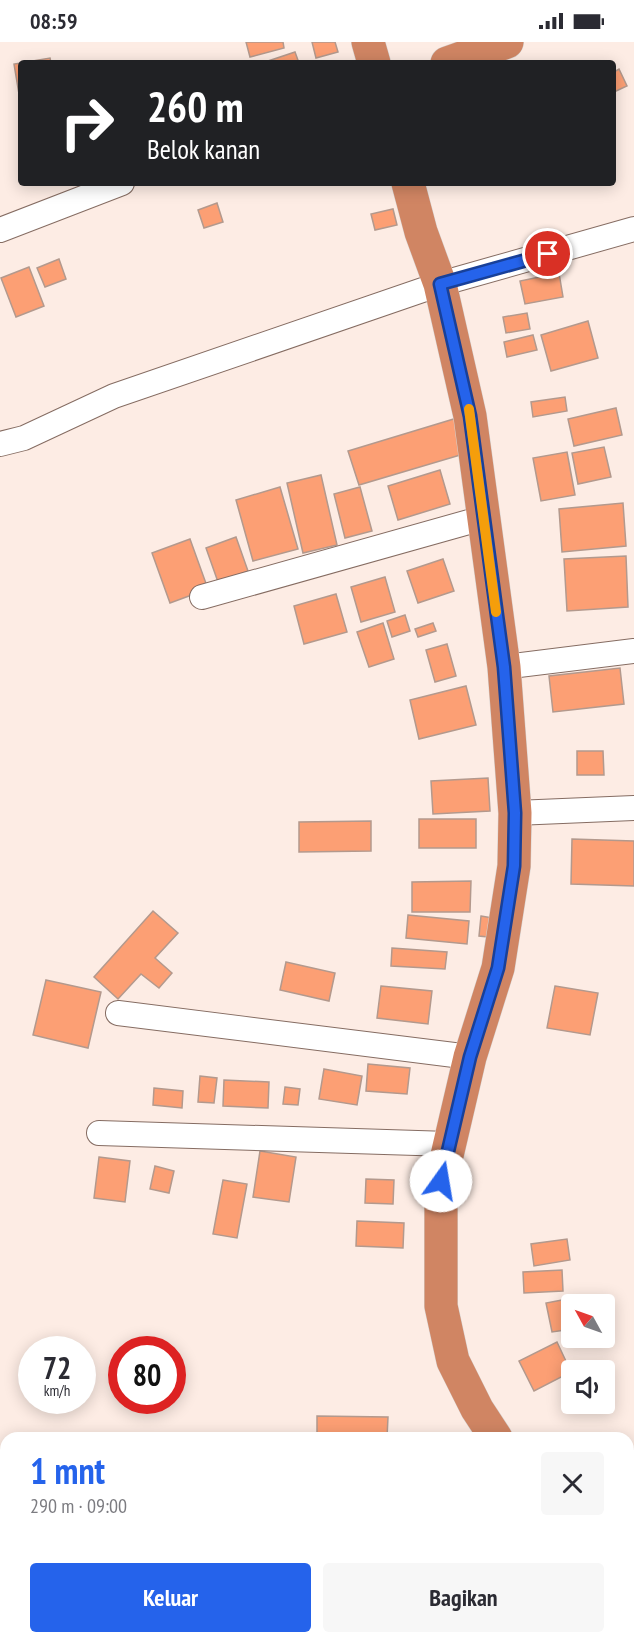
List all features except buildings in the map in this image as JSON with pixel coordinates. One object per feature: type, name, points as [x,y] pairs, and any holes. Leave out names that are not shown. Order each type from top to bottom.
[{"type":"highway","points":[[368,42],[373,60]]},
{"type":"highway","points":[[456,60],[507,42]]},
{"type":"highway","points":[[409,186],[421,232],[440,284],[470,416],[504,667],[515,813],[514,866],[498,968],[470,1057],[441,1181],[441,1306],[453,1361],[477,1409],[492,1432]]},
{"type":"street","points":[[0,230],[114,186]]},
{"type":"street","points":[[0,444],[24,438],[114,396],[440,284],[634,229]]},
{"type":"street","points":[[202,597],[483,518]]},
{"type":"street","points":[[504,667],[634,651]]},
{"type":"street","points":[[515,813],[634,808]]},
{"type":"street","points":[[118,1013],[470,1057]]},
{"type":"street","points":[[99,1133],[450,1144]]},
{"type":"slow traffic","points":[[469,409],[496,612]]},
{"type":"route","points":[[441,1181],[470,1057],[498,968],[514,866],[515,813],[504,667],[470,416],[440,284],[548,254]]}]
